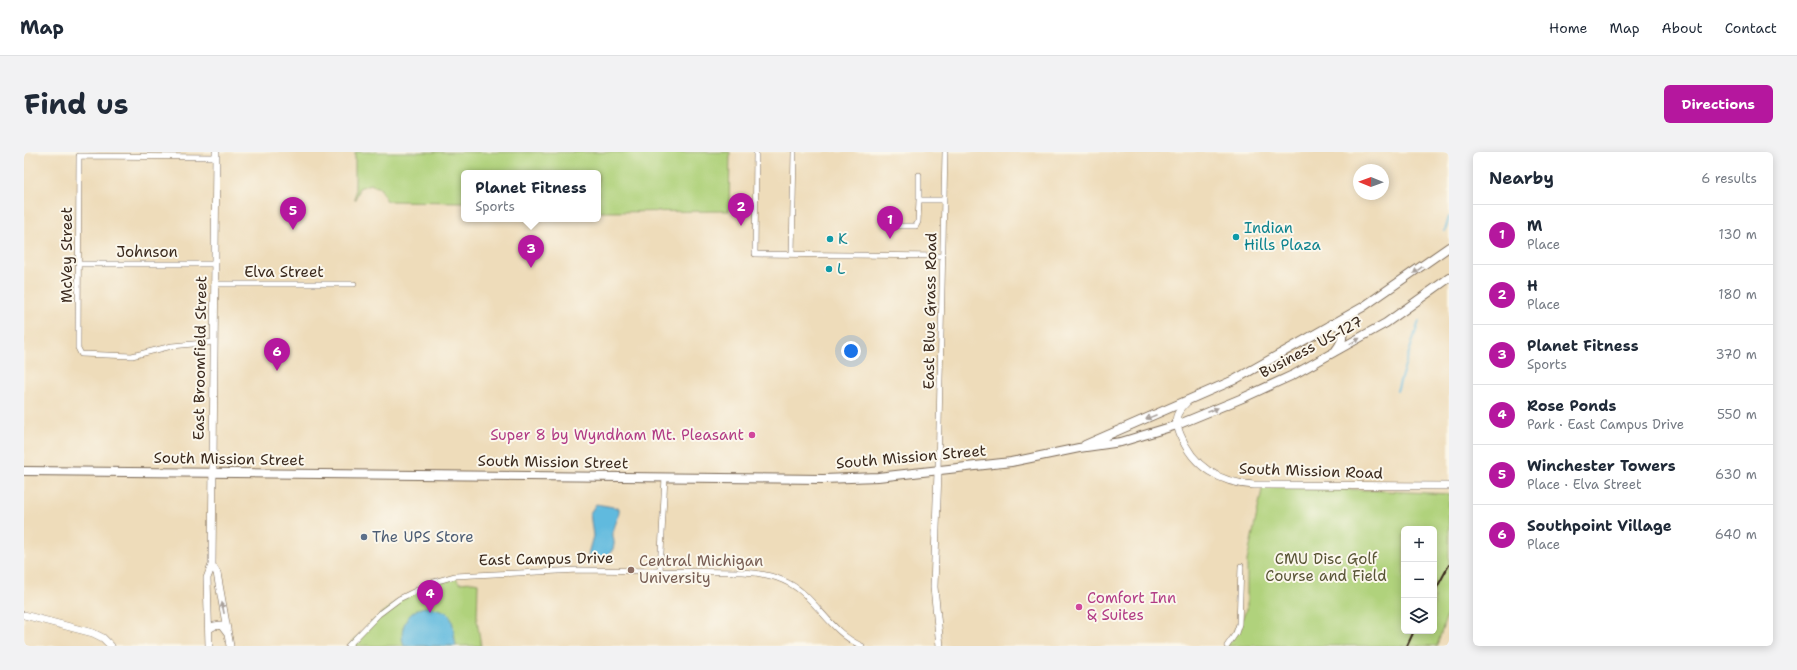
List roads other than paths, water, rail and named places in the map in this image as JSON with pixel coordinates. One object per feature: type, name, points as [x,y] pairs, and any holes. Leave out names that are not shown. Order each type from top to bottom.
[{"type":"main road","name":"East Broomfield Street","points":[[216,154],[212,565],[216,573],[230,646]]},
{"type":"main road","name":"Business US-127","points":[[1187,402],[1234,380],[1363,307],[1449,247]]},
{"type":"main road","name":"Business US-127","points":[[1177,425],[1252,394],[1293,375],[1386,323],[1449,278]]},
{"type":"main road","points":[[1331,324],[1339,326],[1342,333],[1342,339],[1334,352]]},
{"type":"main road","points":[[1177,425],[1177,413],[1187,402]]},
{"type":"main road","name":"South Mission Street","points":[[1079,448],[1187,402]]},
{"type":"main road","name":"South Mission Street","points":[[24,470],[823,479],[878,477],[1011,462],[1079,448],[1120,442],[1177,425]]},
{"type":"main road","name":"South Mission Road","points":[[1177,425],[1183,441],[1194,459],[1209,472],[1235,483],[1254,485],[1449,486]]},
{"type":"main road","points":[[938,471],[934,587],[940,646]]},
{"type":"main road","name":"East Broomfield Street","points":[[209,646],[207,574],[212,565]]},
{"type":"main road","points":[[24,615],[93,633],[103,638],[111,646]]},
{"type":"main road","points":[[209,629],[214,626],[221,625],[228,635]]},
{"type":"street","points":[[756,152],[755,254],[943,256]]},
{"type":"street","points":[[792,254],[794,152]]},
{"type":"street","name":"East Blue Grass Road","points":[[938,471],[945,152]]},
{"type":"street","name":"McVey Street","points":[[214,342],[172,346],[132,356],[82,354],[78,348],[80,156],[216,154]]},
{"type":"street","points":[[894,226],[916,226],[918,222],[919,175]]},
{"type":"street","points":[[919,200],[944,200]]},
{"type":"street","name":"Johnson","points":[[79,264],[214,264]]},
{"type":"street","name":"Elva Street","points":[[214,284],[354,284]]},
{"type":"street","points":[[660,571],[664,477]]},
{"type":"street","points":[[1227,646],[1236,633],[1239,624],[1241,566]]},
{"type":"street","name":"East Campus Drive","points":[[348,646],[379,614],[399,599],[434,582],[455,576],[570,570],[750,573],[774,578],[802,593],[847,638],[862,646]]},
{"type":"water","points":[[596,504],[619,508],[619,514],[613,532],[614,543],[611,552],[608,555],[601,557],[589,558],[588,554],[593,536],[590,513]]},
{"type":"water","points":[[425,607],[435,608],[448,614],[451,618],[456,646],[404,646],[402,640],[403,627],[413,612]]},
{"type":"waterway","points":[[1445,231],[1449,217]]},
{"type":"waterway","points":[[1397,391],[1419,321]]},
{"type":"railway","points":[[1437,587],[1449,565]]},
{"type":"railway","points":[[1407,646],[1413,634]]},
{"type":"place","name":"H","points":[[741,226]]},
{"type":"place","name":"Winchester Towers","points":[[293,230]]},
{"type":"place","name":"Indian Hills Plaza","points":[[1236,237]]},
{"type":"place","name":"K","points":[[830,239]]},
{"type":"place","name":"M","points":[[890,239]]},
{"type":"place","name":"Planet Fitness","points":[[531,268]]},
{"type":"place","name":"L","points":[[829,269]]},
{"type":"place","name":"Southpoint Village","points":[[277,371]]},
{"type":"place","name":"Super 8 by Wyndham Mt. Pleasant","points":[[752,435]]},
{"type":"place","name":"The UPS Store","points":[[364,537]]},
{"type":"place","name":"Central Michigan University","points":[[631,570]]},
{"type":"place","name":"Comfort Inn & Suites","points":[[1079,607]]},
{"type":"place","name":"Rose Ponds","points":[[430,613]]},
{"type":"park label","name":"CMU Disc Golf Course and Field","points":[[1326,568]]}]
